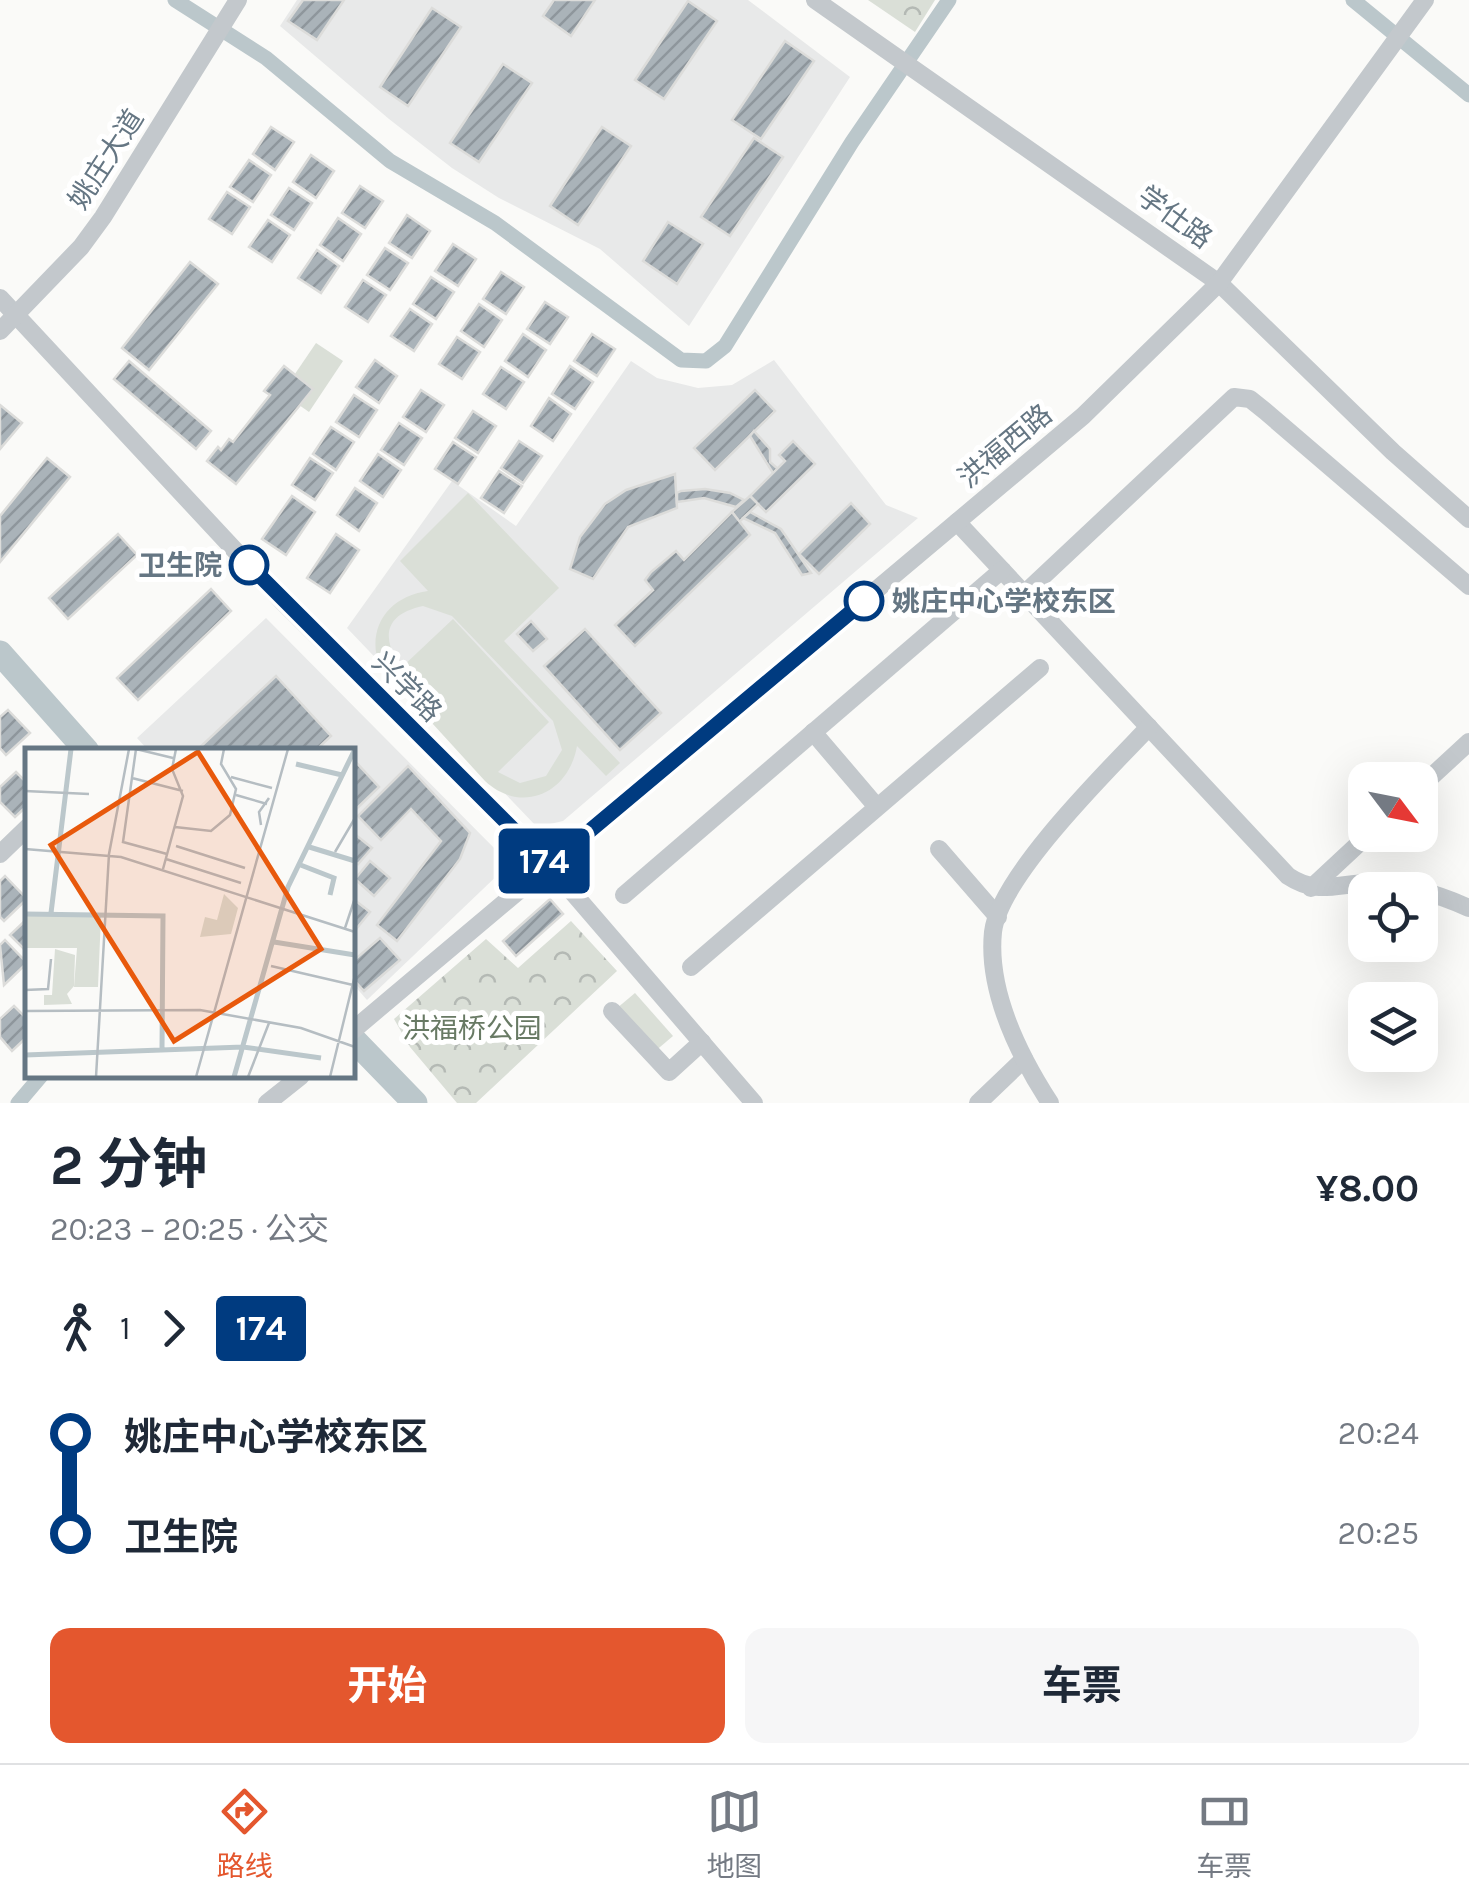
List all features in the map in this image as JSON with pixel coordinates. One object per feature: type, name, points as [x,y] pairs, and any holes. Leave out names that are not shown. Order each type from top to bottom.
[{"type":"street","name":"姚庄大道","points":[[0,332],[81,247],[238,0]]},
{"type":"street","name":"学仕路","points":[[815,0],[1219,283],[1393,452],[1469,519]]},
{"type":"street","name":"洪福西路","points":[[355,1028],[1098,402],[1219,283],[1421,5]]},
{"type":"street","name":"兴学路","points":[[0,298],[283,602],[549,865],[754,1103]]},
{"type":"street","points":[[1024,594],[1234,398],[1241,396],[1266,411],[1469,586]]},
{"type":"street","points":[[957,522],[1288,876],[1311,888],[1392,885],[1424,890],[1469,908]]},
{"type":"street","points":[[624,895],[1002,570]]},
{"type":"street","points":[[690,967],[1040,668]]},
{"type":"street","points":[[1050,1103],[1024,1059],[994,974],[993,931],[1023,872],[1149,727]]},
{"type":"street","points":[[813,732],[877,807]]},
{"type":"street","points":[[1438,770],[1469,742]]},
{"type":"street","points":[[0,854],[25,830]]},
{"type":"street","points":[[939,849],[998,917]]},
{"type":"street","points":[[1311,888],[1350,852]]},
{"type":"street","points":[[612,1011],[669,1072],[702,1042]]},
{"type":"street","points":[[978,1103],[1024,1059]]},
{"type":"street","points":[[268,1103],[298,1078]]},
{"type":"shaded area","points":[[297,0],[748,0],[850,77],[689,326],[600,249],[499,198],[452,168],[389,119],[280,26]]},
{"type":"shaded area","points":[[774,360],[886,505],[918,518],[563,821],[537,827],[347,628],[452,481],[516,526],[631,361],[657,378],[698,388],[732,385]]},
{"type":"shaded area","points":[[266,618],[503,857],[505,868],[367,1000],[355,986],[355,748],[146,748],[137,738]]},
{"type":"green space","points":[[868,0],[935,0],[915,32]]},
{"type":"green space","points":[[316,343],[343,361],[309,412],[282,393]]},
{"type":"green space","points":[[468,493],[559,588],[504,641],[620,763],[606,776],[577,746],[564,776],[542,794],[514,796],[485,781],[379,665],[376,638],[384,615],[402,599],[428,591],[400,561]],"holes":[[[423,606],[452,616],[553,721],[562,750],[546,776],[520,783],[498,772],[549,722],[453,619],[401,668],[389,640],[391,626],[401,614]]]},
{"type":"green space","name":"洪福桥公园","points":[[571,921],[617,971],[476,1103],[457,1103],[410,1047],[394,1019],[486,939],[518,968]]},
{"type":"green space","points":[[635,993],[673,1036],[647,1058],[610,1014]]},
{"type":"building","points":[[303,0],[344,0],[317,40],[288,21]]},
{"type":"building","points":[[554,0],[595,0],[571,36],[543,16]]},
{"type":"building","points":[[688,1],[717,21],[664,99],[635,80]]},
{"type":"building","points":[[432,8],[461,27],[408,106],[380,87]]},
{"type":"building","points":[[785,41],[814,61],[761,139],[732,120]]},
{"type":"building","points":[[503,64],[532,83],[479,162],[450,143]]},
{"type":"building","points":[[271,127],[294,142],[275,170],[253,154]]},
{"type":"building","points":[[602,127],[631,146],[578,225],[550,206]]},
{"type":"building","points":[[754,138],[783,157],[730,236],[701,217]]},
{"type":"building","points":[[311,155],[334,171],[316,198],[293,182]]},
{"type":"building","points":[[249,160],[271,175],[253,202],[230,187]]},
{"type":"building","points":[[360,186],[383,201],[365,228],[342,213]]},
{"type":"building","points":[[289,188],[312,203],[294,230],[271,215]]},
{"type":"building","points":[[227,192],[250,207],[232,234],[209,219]]},
{"type":"building","points":[[407,215],[430,231],[412,258],[389,243]]},
{"type":"building","points":[[338,218],[361,234],[343,261],[320,245]]},
{"type":"building","points":[[268,220],[290,235],[272,262],[249,247]]},
{"type":"building","points":[[668,222],[703,244],[677,284],[643,261]]},
{"type":"building","points":[[453,244],[476,259],[458,286],[435,271]]},
{"type":"building","points":[[385,248],[408,263],[390,290],[367,275]]},
{"type":"building","points":[[317,250],[339,266],[321,293],[298,278]]},
{"type":"building","points":[[190,262],[218,284],[149,370],[122,348]]},
{"type":"building","points":[[501,272],[524,287],[506,314],[483,299]]},
{"type":"building","points":[[431,277],[454,292],[436,319],[413,304]]},
{"type":"building","points":[[363,280],[386,295],[368,322],[345,307]]},
{"type":"building","points":[[545,302],[568,317],[550,344],[527,329]]},
{"type":"building","points":[[479,304],[502,320],[484,347],[461,331]]},
{"type":"building","points":[[410,309],[432,324],[414,351],[391,336]]},
{"type":"building","points":[[523,334],[546,350],[528,377],[505,361]]},
{"type":"building","points":[[592,334],[615,349],[597,376],[574,361]]},
{"type":"building","points":[[457,337],[480,352],[462,379],[439,364]]},
{"type":"building","points":[[375,360],[397,376],[379,403],[356,387]]},
{"type":"building","points":[[129,361],[211,431],[196,449],[114,379]]},
{"type":"building","points":[[284,366],[313,389],[236,484],[207,461],[218,447],[221,450],[229,439],[233,442],[270,395],[264,391]]},
{"type":"building","points":[[570,366],[593,382],[575,409],[552,394]]},
{"type":"building","points":[[501,367],[524,382],[506,409],[483,394]]},
{"type":"building","points":[[421,390],[444,405],[426,432],[403,417]]},
{"type":"building","points":[[755,390],[775,411],[715,470],[694,448]]},
{"type":"building","points":[[354,395],[377,410],[359,437],[336,422]]},
{"type":"building","points":[[549,398],[571,414],[553,441],[531,426]]},
{"type":"building","points":[[0,405],[22,423],[0,449]]},
{"type":"building","points":[[473,411],[496,426],[478,453],[455,438]]},
{"type":"building","points":[[399,423],[422,438],[404,465],[381,450]]},
{"type":"building","points":[[331,427],[354,442],[336,470],[313,454]]},
{"type":"building","points":[[754,431],[770,449],[770,462],[778,469],[773,473],[750,436]]},
{"type":"building","points":[[519,441],[542,456],[523,483],[501,468]]},
{"type":"building","points":[[793,441],[815,464],[766,512],[750,496],[785,461],[779,455]]},
{"type":"building","points":[[453,442],[476,457],[458,484],[435,469]]},
{"type":"building","points":[[378,454],[401,470],[383,497],[360,481]]},
{"type":"building","points":[[47,458],[70,477],[0,562],[0,516]]},
{"type":"building","points":[[310,458],[333,473],[315,500],[292,485]]},
{"type":"building","points":[[499,471],[522,486],[504,513],[481,498]]},
{"type":"building","points":[[675,474],[677,508],[628,527],[593,579],[570,569],[580,537],[605,504],[626,490]]},
{"type":"building","points":[[355,488],[377,503],[359,531],[337,515]]},
{"type":"building","points":[[705,489],[744,500],[736,507],[704,498],[677,502],[677,493],[681,491]]},
{"type":"building","points":[[292,496],[315,512],[286,555],[262,539]]},
{"type":"building","points":[[750,496],[758,504],[739,522],[732,512]]},
{"type":"building","points":[[851,503],[870,524],[819,574],[799,554]]},
{"type":"building","points":[[732,512],[750,535],[635,646],[615,625],[653,590],[645,580],[676,551],[684,560]]},
{"type":"building","points":[[750,512],[781,529],[811,573],[802,575],[775,533],[743,518]]},
{"type":"building","points":[[118,534],[137,555],[68,619],[49,598]]},
{"type":"building","points":[[336,534],[359,550],[330,593],[307,578]]},
{"type":"building","points":[[211,589],[231,611],[138,700],[117,678]]},
{"type":"building","points":[[531,621],[547,639],[533,651],[517,634]]},
{"type":"building","points":[[585,629],[661,713],[620,750],[544,666]]},
{"type":"building","points":[[276,676],[331,736],[318,748],[199,748]]},
{"type":"building","points":[[8,710],[30,733],[6,755],[0,748],[0,717]]},
{"type":"building","points":[[355,761],[379,787],[355,810]]},
{"type":"building","points":[[408,766],[470,833],[460,859],[397,941],[377,925],[441,841],[411,809],[381,840],[358,816]]},
{"type":"building","points":[[16,772],[25,781],[25,808],[15,817],[0,802],[0,787]]},
{"type":"building","points":[[355,834],[372,848],[358,864],[355,862]]},
{"type":"building","points":[[370,861],[390,878],[374,896],[355,879]]},
{"type":"building","points":[[5,876],[25,897],[4,921],[0,917],[0,881]]},
{"type":"building","points":[[550,899],[563,914],[516,956],[503,941]]},
{"type":"building","points":[[355,900],[370,912],[355,930]]},
{"type":"building","points":[[25,921],[25,950],[10,935]]},
{"type":"building","points":[[380,938],[400,960],[364,991],[355,981],[355,959]]},
{"type":"building","points":[[5,940],[25,961],[4,985],[0,945]]},
{"type":"building","points":[[14,1006],[25,1017],[25,1039],[12,1051],[0,1037],[0,1019]]},
{"type":"waterway","points":[[175,0],[266,58],[390,161],[495,223],[681,360],[706,361],[725,346],[852,142],[949,0]]},
{"type":"waterway","points":[[1353,0],[1469,95]]},
{"type":"waterway","points":[[0,653],[84,748]]},
{"type":"waterway","points":[[355,1041],[415,1103]]},
{"type":"waterway","points":[[18,1103],[39,1078]]},
{"type":"bus line","name":"174","points":[[249,565],[549,865],[864,601]]},
{"type":"place","name":"卫生院","points":[[249,565]]},
{"type":"place","name":"姚庄中心学校东区","points":[[864,601]]}]
